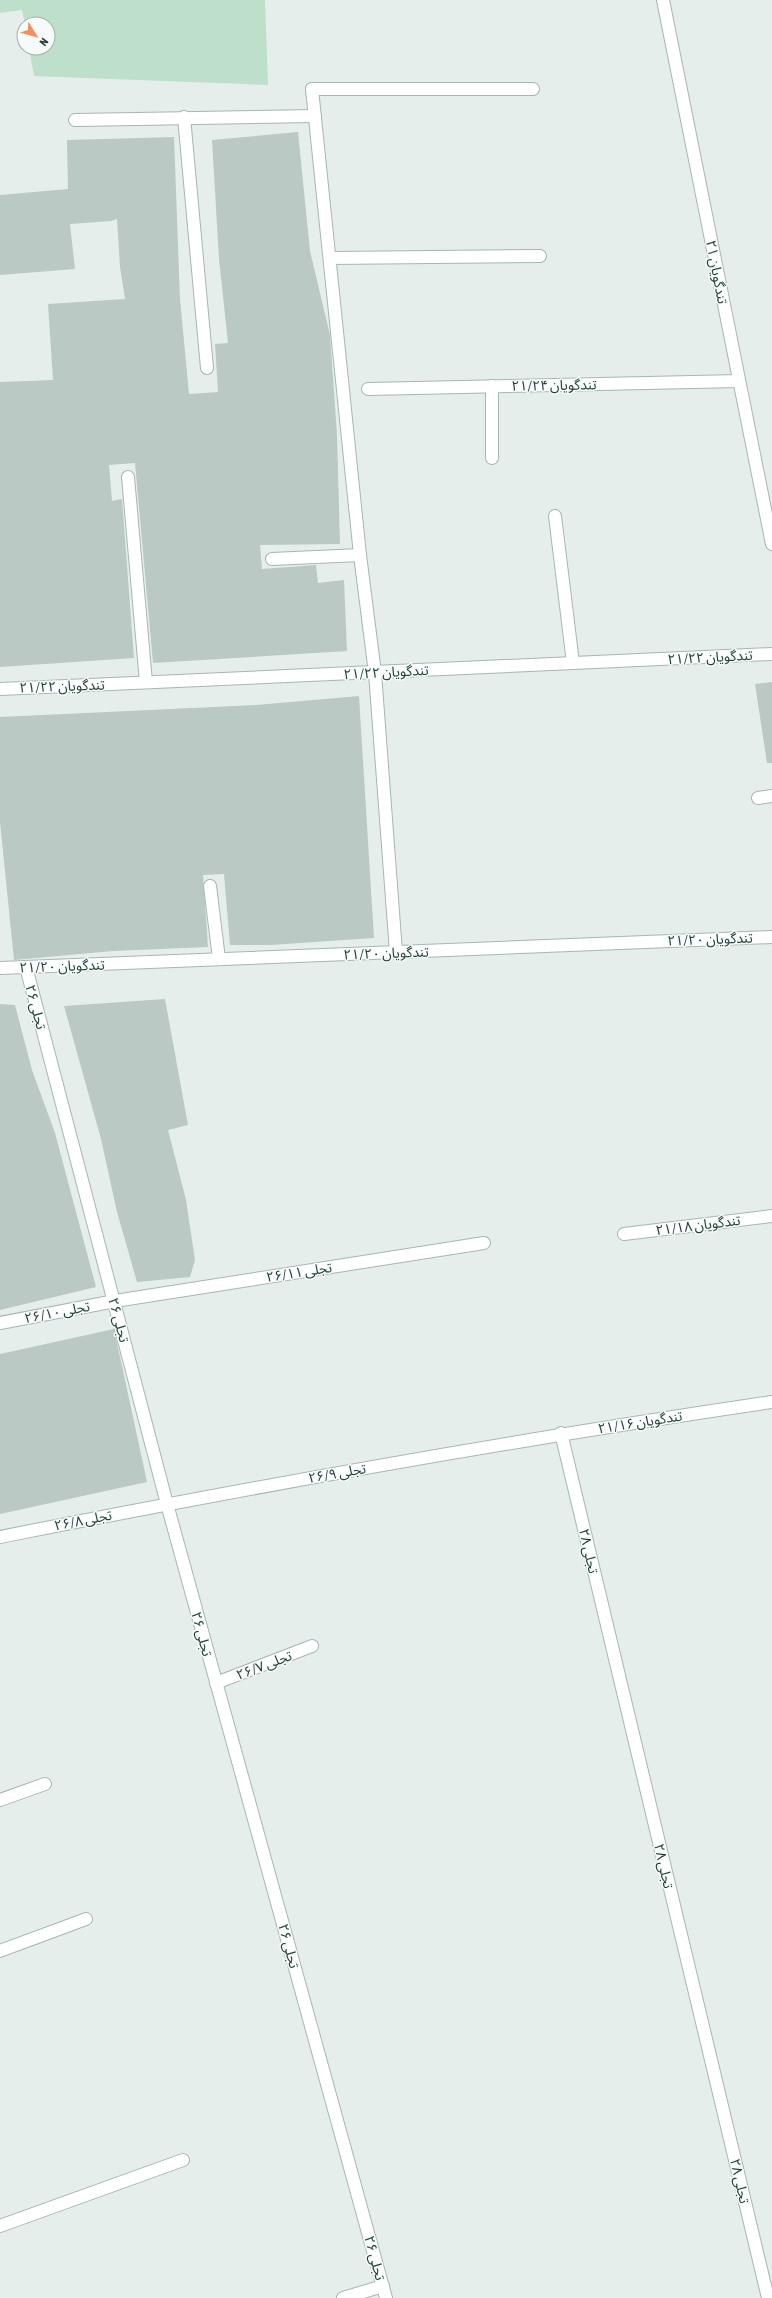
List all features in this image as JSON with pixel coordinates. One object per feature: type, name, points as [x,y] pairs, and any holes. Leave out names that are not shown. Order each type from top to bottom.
[{"type":"street","name":"۲۱ تندگویان","points":[[663,0],[772,544]]},
{"type":"street","points":[[396,952],[375,673],[360,555],[312,89],[533,89]]},
{"type":"street","points":[[75,120],[315,116]]},
{"type":"street","points":[[184,117],[207,368]]},
{"type":"street","points":[[330,258],[540,256]]},
{"type":"street","name":"۲۱/۲۴ تندگویان","points":[[368,389],[739,381]]},
{"type":"street","points":[[492,386],[492,458]]},
{"type":"street","points":[[128,477],[146,682]]},
{"type":"street","points":[[555,516],[573,663]]},
{"type":"street","points":[[272,559],[360,555]]},
{"type":"street","name":"۲۱/۲۲ تندگویان","points":[[0,689],[772,654]]},
{"type":"street","points":[[758,798],[772,796]]},
{"type":"street","points":[[210,886],[219,959]]},
{"type":"street","name":"۲۱/۲۰ تندگویان","points":[[0,968],[772,937]]},
{"type":"street","name":"۲۶ تجلی","points":[[26,967],[167,1504],[385,2292]]},
{"type":"street","name":"۲۱/۱۸ تندگویان","points":[[624,1234],[772,1216]]},
{"type":"street","name":"۲۶/۱۱ تجلی","points":[[114,1301],[484,1243]]},
{"type":"street","name":"۲۶/۱۰ تجلی","points":[[0,1323],[114,1301]]},
{"type":"street","name":"۲۱/۱۶ تندگویان","points":[[508,1443],[561,1433],[772,1402]]},
{"type":"street","name":"۲۸ تجلی","points":[[561,1433],[768,2298]]},
{"type":"street","name":"۲۶/۹ تجلی","points":[[167,1504],[508,1443]]},
{"type":"street","name":"۲۶/۸ تجلی","points":[[0,1537],[167,1504]]},
{"type":"street","name":"۲۶/۷ تجلی","points":[[216,1683],[312,1646]]},
{"type":"street","points":[[0,1800],[45,1784]]},
{"type":"street","points":[[0,1951],[86,1919]]},
{"type":"street","points":[[0,2226],[182,2160]]},
{"type":"street","points":[[343,2298],[385,2292]]},
{"type":"green space","points":[[0,0],[265,0],[268,85],[34,76],[30,56],[56,56],[56,16],[23,16],[22,10],[0,13]]},
{"type":"building","points":[[298,132],[310,251],[330,335],[337,435],[340,544],[260,545],[262,569],[316,565],[318,583],[344,580],[347,651],[153,663],[135,463],[109,465],[112,501],[122,499],[134,658],[0,667],[0,382],[53,380],[48,304],[125,299],[120,267],[117,219],[111,221],[70,224],[75,269],[0,275],[0,195],[68,189],[67,140],[174,137],[180,299],[189,394],[218,392],[215,344],[228,343],[219,259],[212,140]]},
{"type":"building","points":[[772,682],[772,763],[767,763],[755,684]]},
{"type":"building","points":[[359,696],[374,938],[271,945],[230,945],[224,874],[203,875],[208,947],[113,951],[14,960],[0,822],[0,717],[256,705]]},
{"type":"building","points":[[165,999],[188,1125],[168,1130],[186,1200],[195,1260],[190,1277],[137,1282],[117,1212],[101,1139],[64,1006]]},
{"type":"building","points":[[0,1004],[15,1005],[32,1070],[55,1133],[96,1287],[0,1310]]},
{"type":"building","points":[[114,1329],[147,1482],[0,1514],[0,1354]]}]
